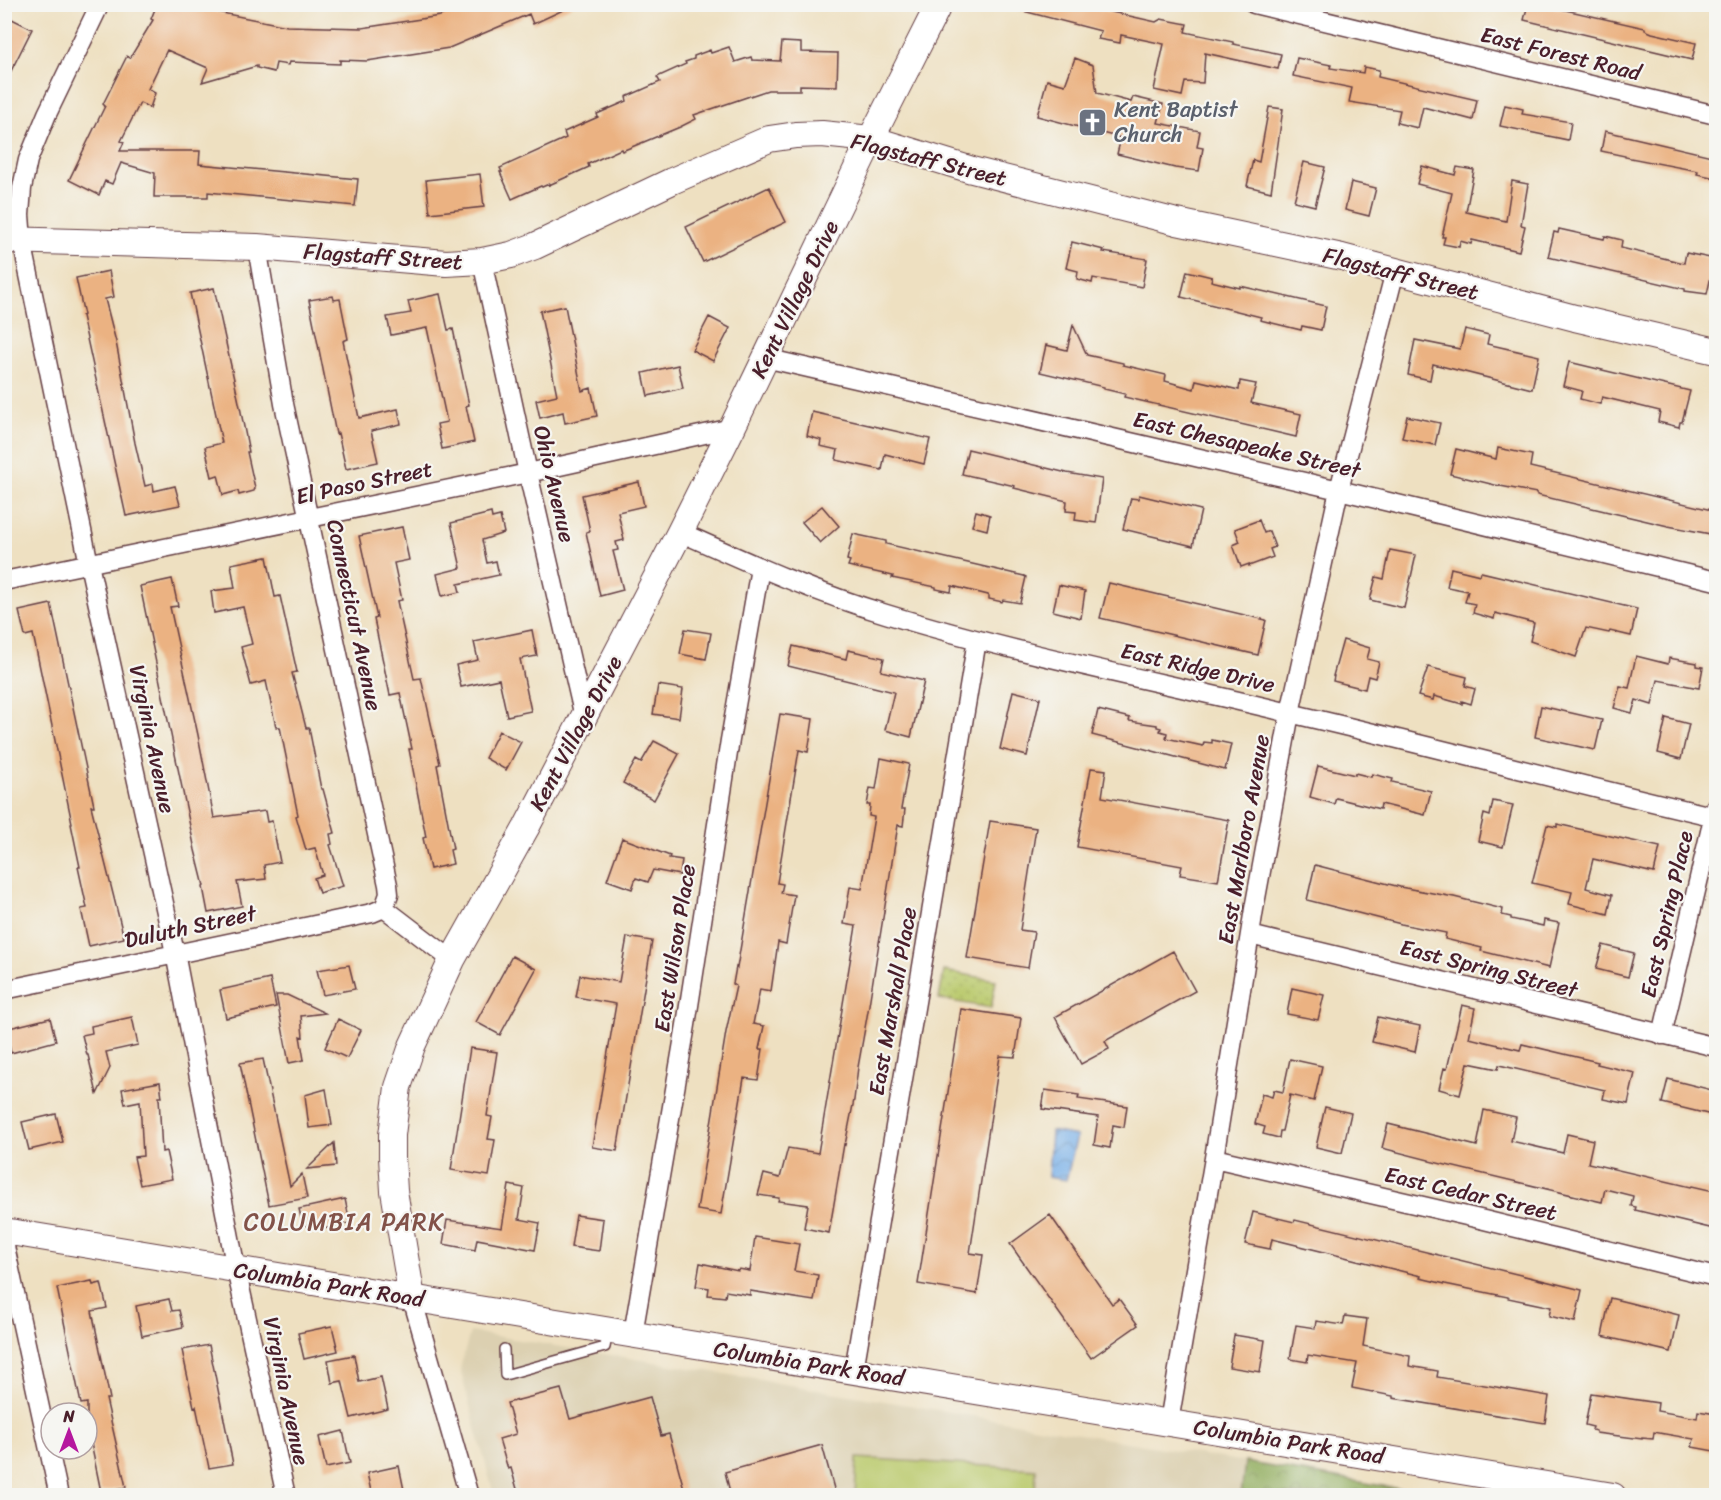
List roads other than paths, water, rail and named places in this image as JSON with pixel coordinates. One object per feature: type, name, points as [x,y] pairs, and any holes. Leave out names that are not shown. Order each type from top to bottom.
[{"type":"street","name":"Virginia Avenue","points":[[100,4],[47,114],[28,160],[20,215],[13,241],[27,273],[176,953],[236,1269],[286,1496]]},
{"type":"street","name":"Kent Village Drive","points":[[469,1496],[412,1298],[394,1191],[392,1135],[398,1087],[412,1046],[452,960],[522,835],[680,532],[939,4]]},
{"type":"street","name":"East Forest Road","points":[[1254,4],[1716,115]]},
{"type":"street","name":"Flagstaff Street","points":[[13,241],[257,247],[446,263],[482,261],[512,255],[535,246],[672,181],[769,139],[822,134],[871,139],[972,170],[1177,222],[1341,257],[1575,318],[1716,351]]},
{"type":"street","name":"Connecticut Avenue","points":[[257,247],[282,394],[388,885],[389,894],[384,908]]},
{"type":"street","name":"Ohio Avenue","points":[[482,261],[584,717]]},
{"type":"street","name":"East Marlboro Avenue","points":[[1169,1422],[1250,935],[1290,713],[1339,490],[1395,271]]},
{"type":"street","name":"East Chesapeake Street","points":[[765,358],[1339,490],[1716,581]]},
{"type":"street","name":"El Paso Street","points":[[4,581],[528,473],[732,428]]},
{"type":"street","name":"East Ridge Drive","points":[[680,532],[760,568],[837,598],[884,614],[977,640],[1716,813]]},
{"type":"street","name":"East Wilson Place","points":[[620,1332],[686,1025],[730,740],[760,568]]},
{"type":"street","name":"East Marshall Place","points":[[854,1370],[977,640]]},
{"type":"street","name":"East Spring Place","points":[[1662,1035],[1716,813]]},
{"type":"street","name":"Duluth Street","points":[[4,990],[372,913],[384,908]]},
{"type":"street","points":[[384,908],[452,960]]},
{"type":"street","name":"East Spring Street","points":[[1250,935],[1716,1047]]},
{"type":"street","name":"East Cedar Street","points":[[1214,1158],[1484,1220],[1716,1277]]},
{"type":"street","name":"Columbia Park Road","points":[[4,1231],[1603,1495]]},
{"type":"street","points":[[4,1242],[59,1496]]},
{"type":"lane","points":[[504,1349],[505,1375],[605,1347],[620,1332]]},
{"type":"water","points":[[1051,1131],[1077,1136],[1066,1180],[1048,1177]]},
{"type":"place","name":"Kent Baptist Church","points":[[1093,122]]},
{"type":"district","name":"COLUMBIA PARK","points":[[344,1222]]}]
